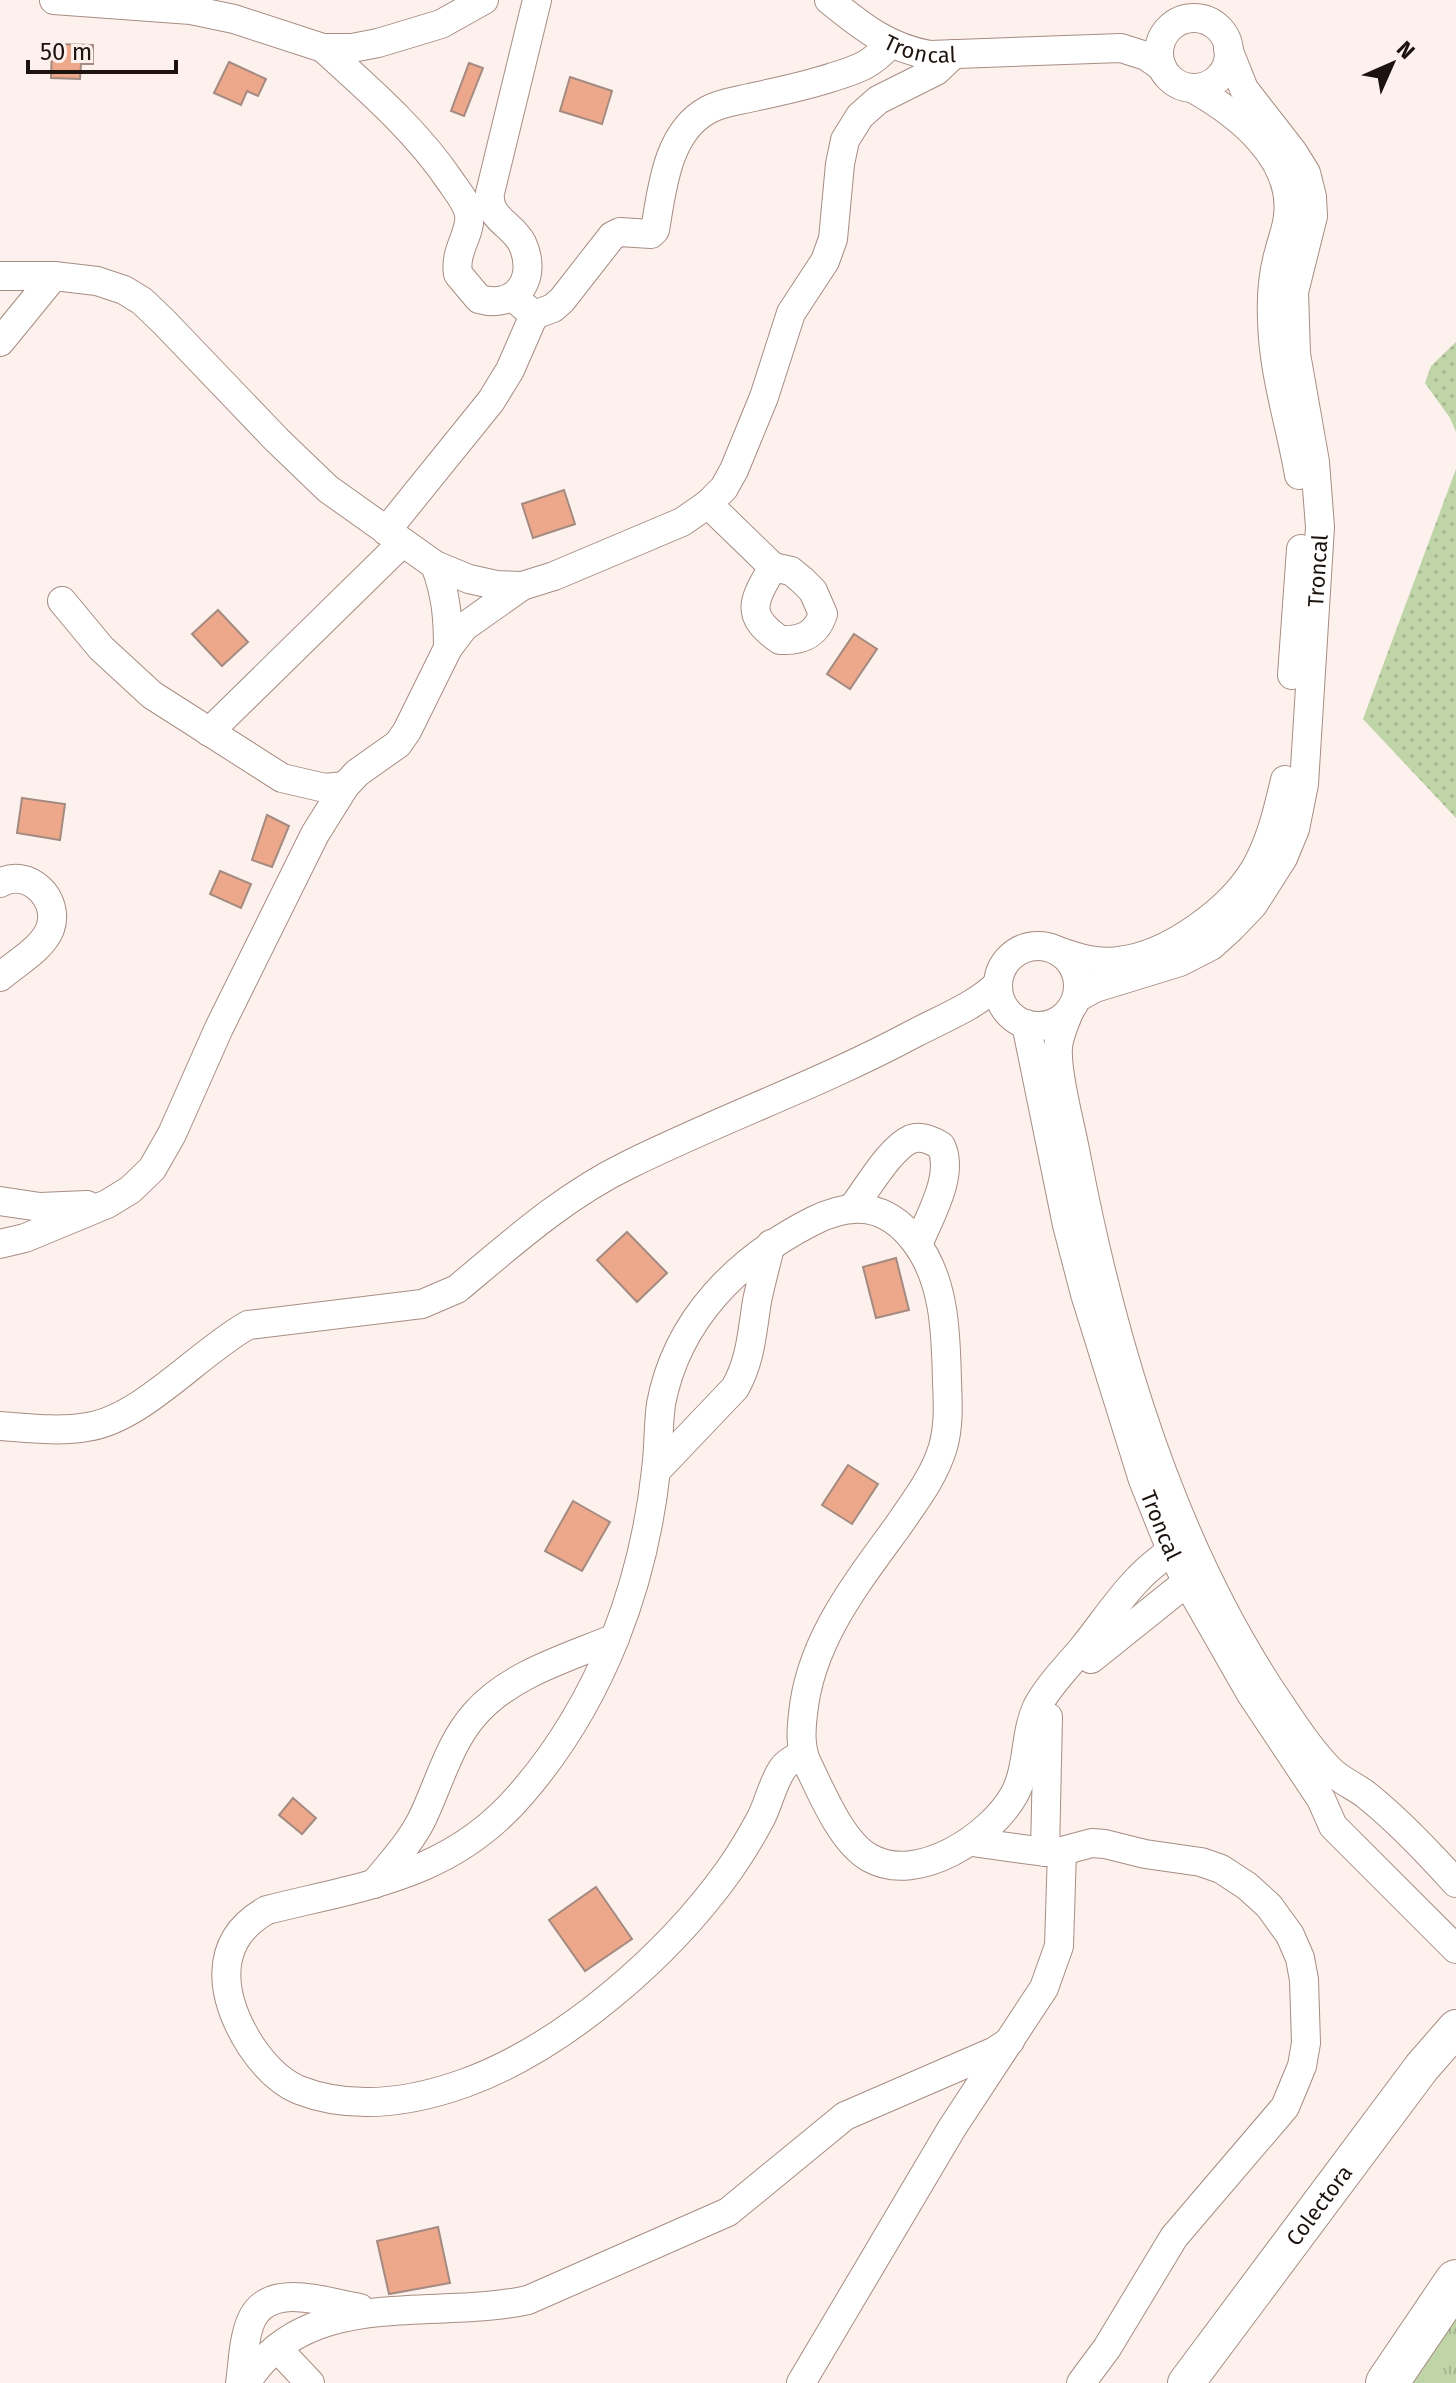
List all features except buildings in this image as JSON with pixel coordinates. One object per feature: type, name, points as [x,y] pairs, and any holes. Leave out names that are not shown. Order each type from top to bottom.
[{"type":"highway","points":[[1387,2383],[1456,2281]]},
{"type":"main road","name":"Colectora","points":[[1186,2383],[1422,2067],[1456,2028]]},
{"type":"street","points":[[54,0],[191,10],[234,19],[323,48],[352,48],[378,43],[441,24],[484,0]]},
{"type":"street","points":[[537,0],[478,205],[458,250],[458,274],[479,299],[524,306],[553,308],[612,236],[620,232],[651,234],[655,230],[662,186],[672,154],[682,133],[697,118],[719,105],[823,80],[866,66],[890,44]]},
{"type":"street","name":"Troncal","points":[[829,0],[874,36],[910,52],[930,55],[1121,48],[1146,56],[1162,67],[1174,81],[1192,88],[1233,113],[1276,160],[1286,179],[1288,219],[1278,255],[1272,313],[1277,380],[1296,457],[1302,517],[1287,768],[1277,814],[1255,868],[1217,912],[1176,941],[1120,961],[1086,961],[1058,951],[1032,947],[1019,951],[1001,971],[1085,1294],[1143,1480],[1171,1550],[1251,1694],[1321,1799],[1333,1826],[1456,1949]]},
{"type":"street","name":"Troncal","points":[[1010,1006],[1049,1025],[1095,988],[1180,962],[1211,946],[1253,905],[1283,858],[1295,829],[1304,784],[1320,497],[1296,354],[1294,292],[1313,216],[1312,197],[1306,173],[1244,89],[1221,31],[1206,10],[1121,48]]},
{"type":"street","points":[[1162,67],[1160,44],[1172,26]]},
{"type":"street","points":[[209,732],[394,537],[510,370],[524,306],[523,245],[495,214],[478,205],[418,137],[323,48]]},
{"type":"street","points":[[1192,88],[1211,83],[1219,77],[1228,59],[1228,49]]},
{"type":"street","points":[[0,1244],[25,1238],[107,1204],[130,1190],[152,1169],[163,1153],[219,1028],[315,834],[345,786],[364,768],[389,752],[407,731],[448,648],[464,627],[522,586],[554,576],[682,522],[724,488],[764,397],[791,313],[825,261],[833,239],[845,140],[860,116],[878,100],[936,71],[954,54]]},
{"type":"street","points":[[0,276],[54,276],[97,281],[124,290],[142,301],[328,489],[435,565],[469,579],[496,585],[522,586]]},
{"type":"street","points":[[0,342],[54,276]]},
{"type":"street","points":[[708,504],[773,567]]},
{"type":"street","points":[[435,565],[445,591],[448,648]]},
{"type":"street","points":[[62,601],[101,648],[152,695],[282,778],[297,794],[315,834]]},
{"type":"street","points":[[282,778],[325,788],[345,786]]},
{"type":"street","points":[[0,883],[20,877],[31,882],[51,906],[53,918],[49,933],[40,945],[0,977]]},
{"type":"street","name":"Troncal","points":[[1058,951],[1069,960],[1076,972],[1078,985],[1058,1047],[1085,1201],[1111,1316],[1182,1523],[1230,1620],[1281,1706],[1314,1750],[1331,1770],[1364,1794],[1419,1843],[1456,1883]]},
{"type":"street","points":[[0,1426],[63,1429],[88,1427],[113,1420],[140,1405],[226,1338],[248,1325],[422,1304],[443,1297],[457,1289],[560,1204],[595,1181],[864,1060],[980,1000],[1010,1006]]},
{"type":"street","points":[[853,1207],[896,1150],[912,1139],[928,1138],[941,1146],[946,1164],[943,1181],[918,1245]]},
{"type":"street","points":[[0,1201],[40,1207],[107,1204]]},
{"type":"street","points":[[803,1754],[783,1768],[761,1817],[731,1868],[673,1937],[575,2025],[491,2073],[404,2100],[375,2103],[349,2101],[298,2089],[280,2079],[260,2059],[241,2031],[228,2002],[227,1962],[234,1942],[251,1919],[267,1910],[374,1884],[437,1862],[473,1840],[503,1815],[566,1735],[615,1638],[641,1555],[656,1471],[661,1406],[672,1365],[690,1327],[722,1284],[771,1244],[826,1214],[853,1207],[882,1213],[901,1224],[918,1245],[935,1278],[940,1297],[947,1382],[947,1424],[943,1447],[923,1490],[843,1602],[808,1678],[803,1707],[803,1754],[852,1842],[869,1858],[891,1865],[907,1865],[938,1857],[972,1842],[1007,1807],[1017,1792],[1031,1724],[1048,1690],[1139,1578],[1171,1550]]},
{"type":"street","points":[[656,1471],[735,1388],[743,1375],[749,1359],[758,1297],[771,1244]]},
{"type":"street","points":[[801,2383],[952,2128],[1044,1988],[1059,1946],[1046,1722],[1056,1696],[1105,1646],[1187,1582]]},
{"type":"street","points":[[374,1884],[410,1839],[460,1734],[474,1715],[517,1680],[615,1638]]},
{"type":"street","points":[[972,1842],[1054,1852],[1092,1843],[1105,1844],[1145,1854],[1201,1862],[1221,1869],[1247,1886],[1269,1906],[1290,1935],[1300,1958],[1306,2043],[1302,2066],[1285,2107],[1174,2237],[1107,2348],[1081,2383]]},
{"type":"street","points":[[243,2383],[277,2348],[334,2319],[380,2312],[501,2306],[528,2300],[728,2212],[845,2116],[995,2051],[1010,2041]]},
{"type":"street","points":[[243,2383],[251,2320],[263,2305],[274,2299],[289,2296],[380,2312]]},
{"type":"street","points":[[277,2348],[310,2383]]},
{"type":"green space","points":[[1456,342],[1456,432],[1450,418],[1425,383],[1431,366]]},
{"type":"green space","points":[[1456,469],[1456,818],[1363,719]]},
{"type":"green space","points":[[1456,2314],[1456,2383],[1410,2383]]}]
